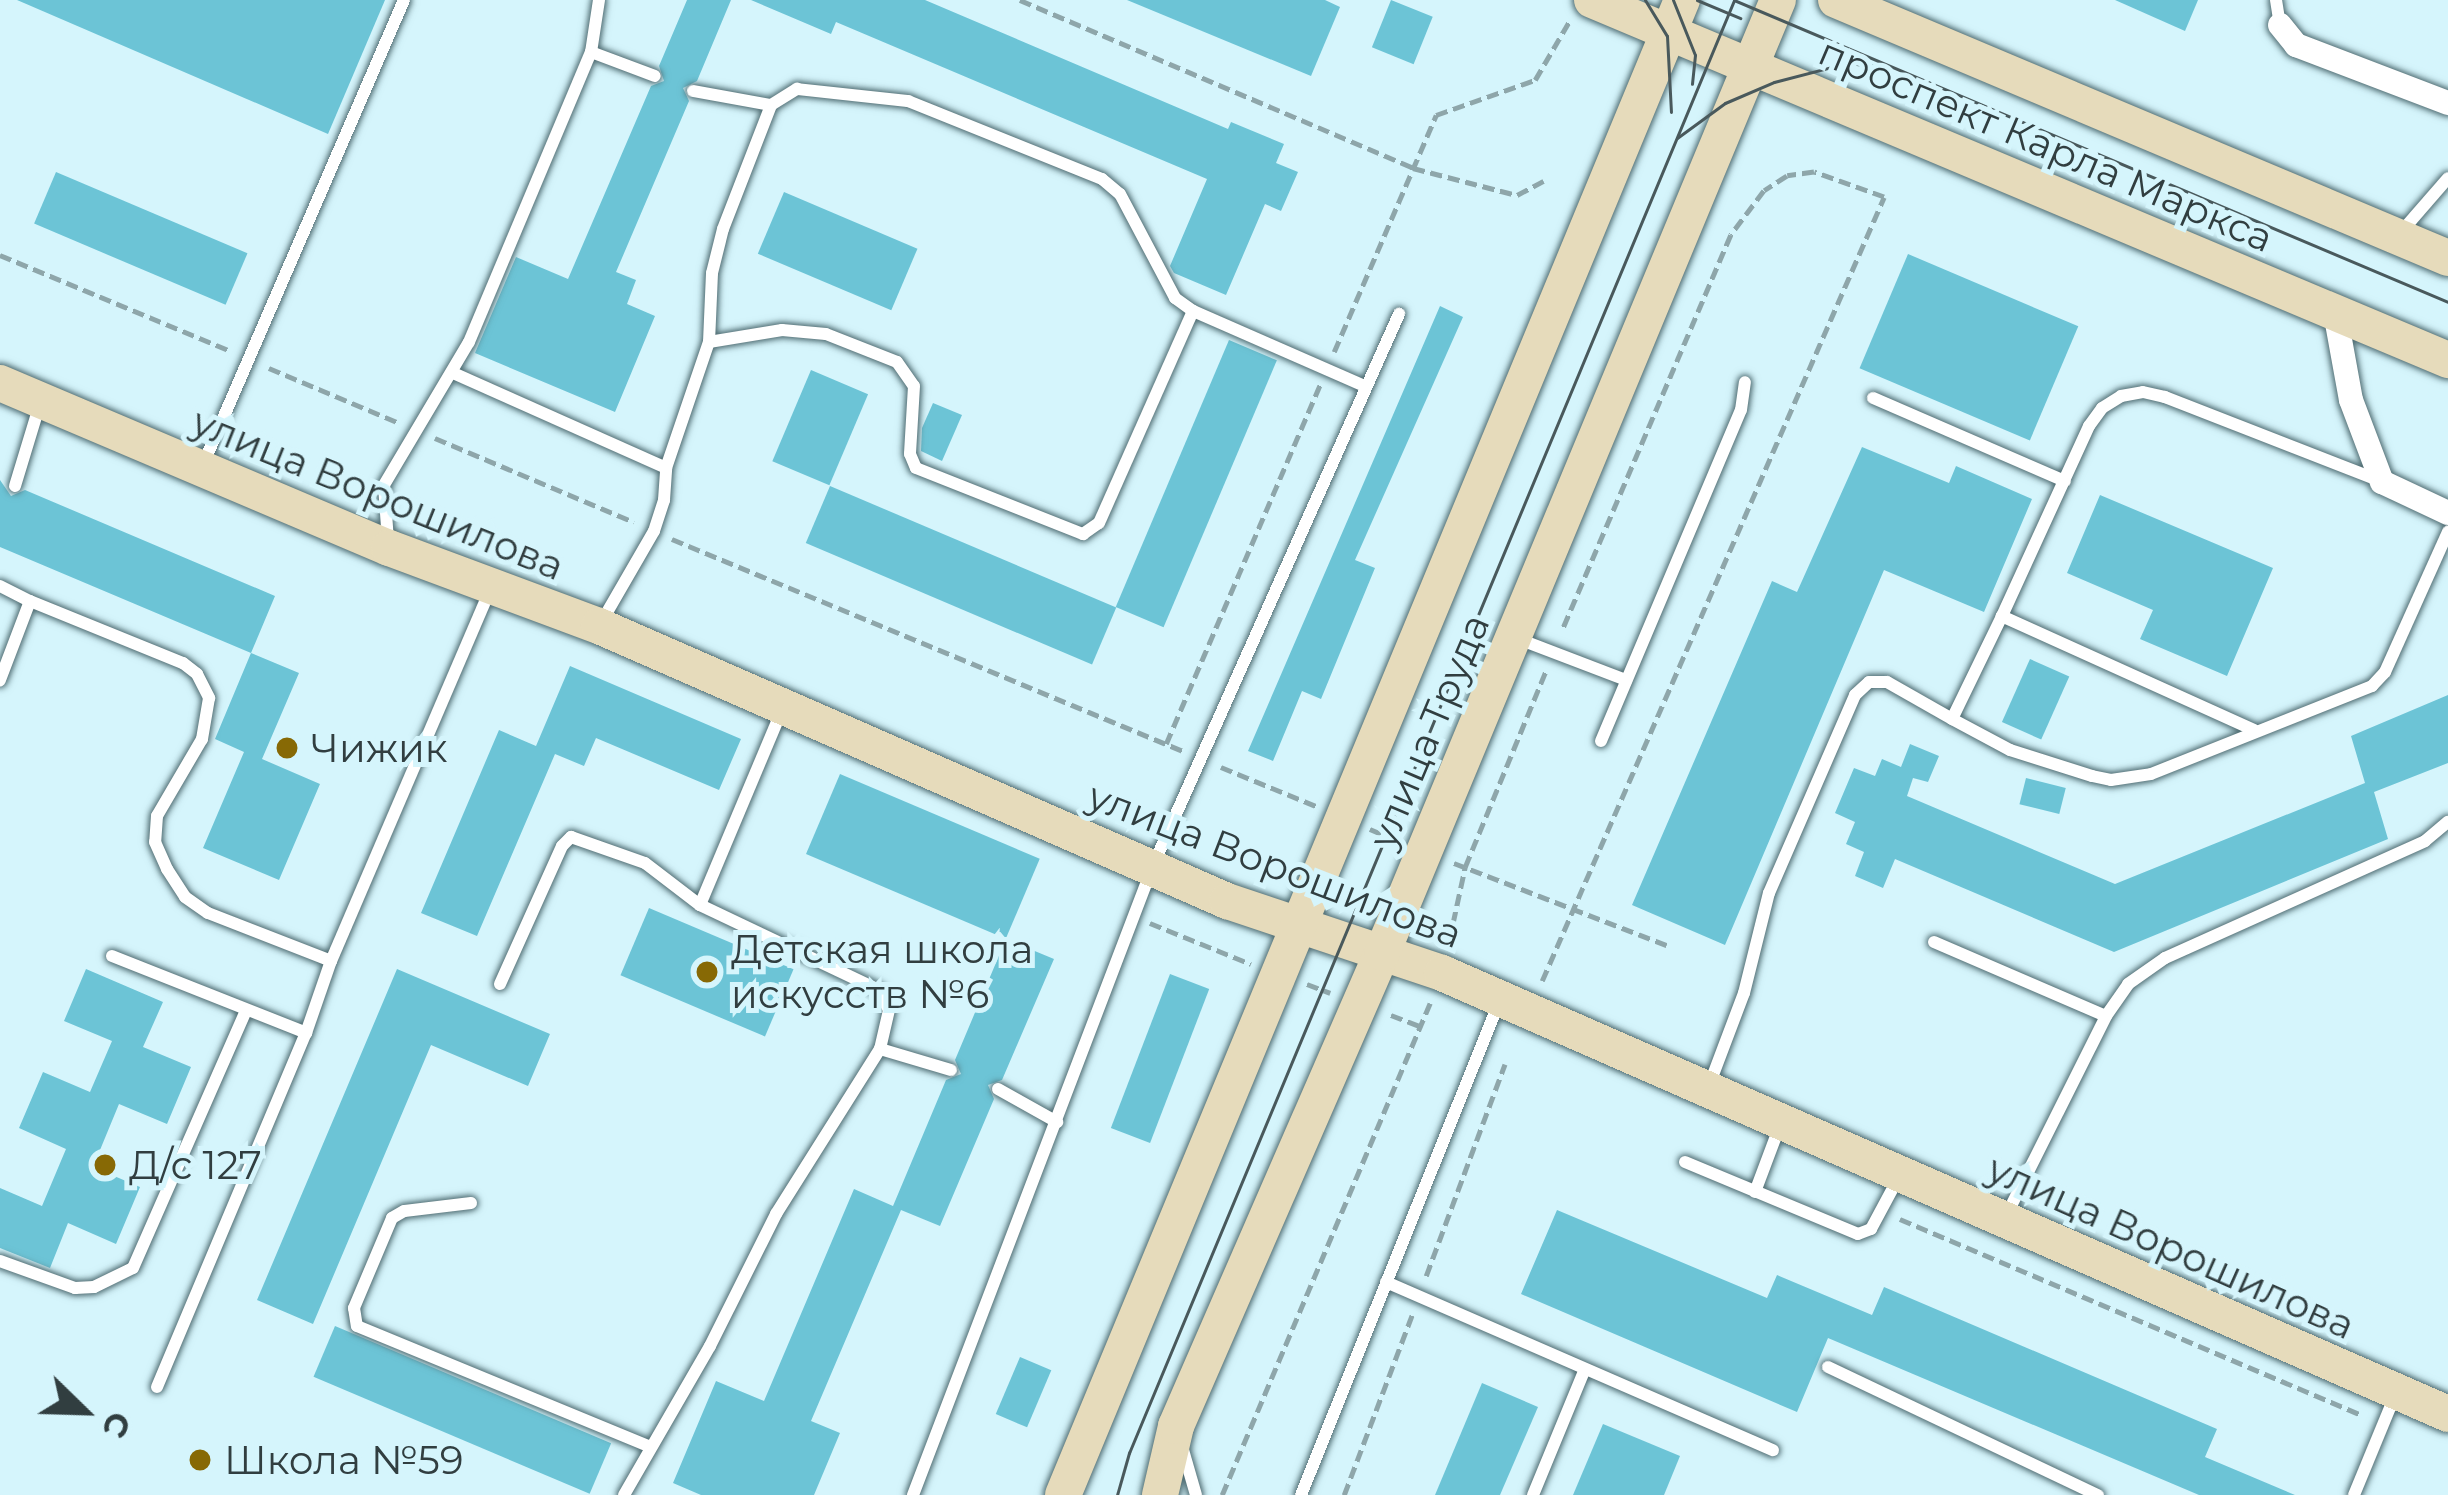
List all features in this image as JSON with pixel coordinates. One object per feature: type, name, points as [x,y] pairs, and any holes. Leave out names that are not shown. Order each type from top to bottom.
[{"type":"main road","name":"улица Труда","points":[[1160,1495],[1177,1426],[1382,953],[1778,0]]},
{"type":"main road","name":"проспект Карла Маркса","points":[[1835,0],[2448,258]]},
{"type":"main road","name":"проспект Карла Маркса","points":[[1582,7],[1675,16],[1753,66],[2448,360]]},
{"type":"main road","name":"улица Труда","points":[[1063,1495],[1675,16]]},
{"type":"main road","name":"улица Ворошилова","points":[[0,382],[389,548],[598,626],[1152,868],[1297,925],[1442,973],[2005,1220],[2390,1408],[2448,1414]]},
{"type":"street","points":[[2278,12],[2296,45],[2448,104]]},
{"type":"street","points":[[2335,312],[2351,400],[2382,482],[2448,513]]},
{"type":"lane","points":[[201,469],[404,0]]},
{"type":"lane","points":[[389,548],[384,485],[453,373],[591,52],[598,0]]},
{"type":"lane","points":[[591,52],[655,76]]},
{"type":"lane","points":[[598,626],[654,531],[664,500],[666,468],[709,342],[712,274],[722,229],[771,105],[797,89],[908,100],[1102,179],[1120,194],[1162,280],[1193,311],[1365,386]]},
{"type":"lane","points":[[693,92],[771,105]]},
{"type":"lane","points":[[2397,236],[2448,178]]},
{"type":"lane","points":[[709,342],[782,330],[826,334],[897,362],[914,386],[910,454],[916,468],[1083,534],[1099,524],[1193,311]]},
{"type":"lane","points":[[914,1495],[1152,868],[1399,314]]},
{"type":"lane","points":[[453,373],[666,468]]},
{"type":"lane","points":[[1600,740],[1741,410],[1745,382]]},
{"type":"lane","points":[[1952,719],[2102,408],[2121,396],[2143,392],[2382,482]]},
{"type":"lane","points":[[1873,398],[2065,482]]},
{"type":"lane","points":[[15,486],[41,400]]},
{"type":"lane","points":[[1708,1090],[1744,993],[1769,893],[1855,695],[1878,680],[2010,750],[2111,780],[2151,774],[2254,730],[2364,691],[2379,680],[2448,532]]},
{"type":"lane","points":[[0,586],[183,663],[197,674],[208,698],[202,739],[157,817],[155,842],[167,869],[184,897],[208,913],[332,961]]},
{"type":"lane","points":[[157,1388],[491,589]]},
{"type":"lane","points":[[0,680],[30,601]]},
{"type":"lane","points":[[2002,616],[2254,730]]},
{"type":"lane","points":[[1514,638],[1626,680]]},
{"type":"lane","points":[[700,905],[784,707]]},
{"type":"lane","points":[[2005,1220],[2106,1016],[2128,984],[2165,958],[2425,841],[2448,822]]},
{"type":"lane","points":[[500,984],[562,846],[572,837],[645,862],[700,905],[884,994],[889,1010],[880,1049],[776,1214],[710,1346],[624,1495]]},
{"type":"lane","points":[[1934,942],[2106,1016]]},
{"type":"lane","points":[[112,956],[245,1013],[306,1033]]},
{"type":"lane","points":[[1301,1495],[1500,999]]},
{"type":"lane","points":[[0,1261],[75,1288],[94,1287],[133,1268],[245,1013]]},
{"type":"lane","points":[[880,1049],[950,1070]]},
{"type":"lane","points":[[998,1089],[1058,1122]]},
{"type":"lane","points":[[1755,1192],[1782,1122]]},
{"type":"lane","points":[[1685,1162],[1858,1234],[1871,1229],[1900,1174]]},
{"type":"lane","points":[[471,1203],[404,1211],[392,1218],[354,1308],[357,1326],[650,1447]]},
{"type":"lane","points":[[1386,1282],[1773,1450]]},
{"type":"lane","points":[[1828,1367],[2098,1495]]},
{"type":"lane","points":[[1533,1495],[1585,1369]]},
{"type":"lane","points":[[2354,1495],[2390,1408]]},
{"type":"lane","points":[[1177,1426],[1196,1495]]},
{"type":"path","points":[[1020,0],[1413,168],[1517,195],[1543,181]]},
{"type":"path","points":[[1166,744],[1436,115],[1534,80],[1582,7]]},
{"type":"path","points":[[1222,1495],[1442,973],[1465,867],[1731,236],[1764,191],[1787,176],[1814,172],[1884,197],[1542,981]]},
{"type":"path","points":[[0,255],[1424,852],[1667,944]]},
{"type":"path","points":[[1136,917],[1244,961]]},
{"type":"path","points":[[1881,1211],[2390,1408]]},
{"type":"building","points":[[17,0],[385,0],[328,134]]},
{"type":"building","points":[[687,0],[731,0],[697,81],[683,88],[689,101],[616,272],[636,280],[627,304],[655,316],[615,412],[475,353],[516,257],[568,279],[651,86],[664,81],[659,66]]},
{"type":"building","points":[[751,0],[925,0],[1228,129],[1231,122],[1284,144],[1276,163],[1298,172],[1281,211],[1265,204],[1226,295],[1174,273],[1170,266],[1207,179],[836,22],[831,34]]},
{"type":"building","points":[[1127,0],[1325,0],[1340,7],[1311,76]]},
{"type":"building","points":[[1391,0],[1433,17],[1414,64],[1372,47]]},
{"type":"building","points":[[2115,0],[2198,0],[2185,31]]},
{"type":"building","points":[[56,172],[247,253],[226,305],[34,224]]},
{"type":"building","points":[[784,192],[917,249],[891,310],[758,254]]},
{"type":"building","points":[[1908,254],[2078,326],[2030,440],[1860,368]]},
{"type":"building","points":[[1440,306],[1463,317],[1355,560],[1375,568],[1321,699],[1302,691],[1273,761],[1248,751]]},
{"type":"building","points":[[1229,340],[1277,360],[1164,627],[1116,607]]},
{"type":"building","points":[[811,370],[868,394],[829,485],[772,461]]},
{"type":"building","points":[[933,403],[962,415],[942,461],[921,451],[922,428]]},
{"type":"building","points":[[1862,447],[1949,483],[1956,466],[2032,499],[1984,612],[1884,570],[1725,945],[1632,905],[1772,581],[1797,592]]},
{"type":"building","points":[[0,480],[11,496],[25,490],[275,596],[251,653],[0,547]]},
{"type":"building","points":[[830,486],[1116,608],[1092,665],[806,543]]},
{"type":"building","points":[[2100,495],[2273,568],[2227,676],[2140,639],[2153,610],[2067,573]]},
{"type":"building","points":[[251,653],[299,673],[262,759],[320,784],[279,880],[203,848],[244,752],[215,739]]},
{"type":"building","points":[[2030,659],[2069,676],[2041,740],[2002,722]]},
{"type":"building","points":[[570,666],[741,739],[719,790],[596,738],[584,766],[555,754],[477,936],[421,913],[499,730],[536,746]]},
{"type":"building","points":[[2448,695],[2448,763],[2374,792],[2388,839],[2114,952],[1895,859],[1883,888],[1855,876],[1864,852],[1846,844],[1855,822],[1835,813],[1854,768],[1875,776],[1882,759],[1901,767],[1910,744],[1939,756],[1928,782],[1913,778],[1907,796],[2115,884],[2365,783],[2351,736]]},
{"type":"building","points":[[840,774],[1040,859],[1006,939],[806,854]]},
{"type":"building","points":[[2026,778],[2066,788],[2059,814],[2019,804]]},
{"type":"building","name":"Детская школа искусств №6","points":[[649,908],[794,969],[765,1037],[620,975]]},
{"type":"building","points":[[1006,939],[1054,959],[1002,1080],[988,1085],[994,1099],[940,1226],[901,1210],[811,1421],[840,1433],[814,1495],[701,1495],[673,1483],[716,1381],[764,1401],[854,1189],[893,1206],[946,1080],[961,1074],[955,1060]]},
{"type":"building","points":[[86,969],[163,1002],[143,1047],[191,1067],[167,1124],[119,1104],[93,1167],[140,1187],[116,1244],[68,1223],[50,1268],[0,1248],[0,1188],[42,1206],[66,1149],[19,1128],[43,1072],[90,1092],[112,1041],[64,1021]]},
{"type":"building","points":[[397,969],[550,1034],[528,1086],[431,1045],[313,1324],[257,1300]]},
{"type":"building","points":[[1170,974],[1209,989],[1150,1143],[1111,1128]]},
{"type":"building","points":[[1557,1210],[1767,1298],[1777,1275],[1872,1315],[1884,1287],[2217,1429],[2205,1457],[2295,1495],[2199,1495],[1828,1338],[1797,1412],[1521,1294]]},
{"type":"building","points":[[335,1326],[611,1443],[590,1494],[314,1377]]},
{"type":"building","points":[[1020,1357],[1051,1370],[1027,1427],[996,1414]]},
{"type":"building","points":[[1482,1383],[1538,1407],[1500,1495],[1435,1495]]},
{"type":"building","points":[[1603,1424],[1680,1456],[1664,1495],[1573,1495]]},
{"type":"tram line","points":[[1645,0],[1667,36],[1671,112]]},
{"type":"tram line","points":[[1673,0],[1695,55],[1692,84]]},
{"type":"tram line","points":[[1697,0],[1740,18]]},
{"type":"tram line","points":[[1117,1495],[1129,1453],[1734,0],[2448,302]]},
{"type":"tram line","points":[[1677,138],[1725,103],[1774,82],[1847,63],[1875,66]]},
{"type":"place","name":"Чижик","points":[[287,748]]},
{"type":"place","name":"Детская школа искусств №6","points":[[707,972]]},
{"type":"place","name":"Д/с 127","points":[[105,1165]]},
{"type":"place","name":"Школа №59","points":[[200,1460]]}]
